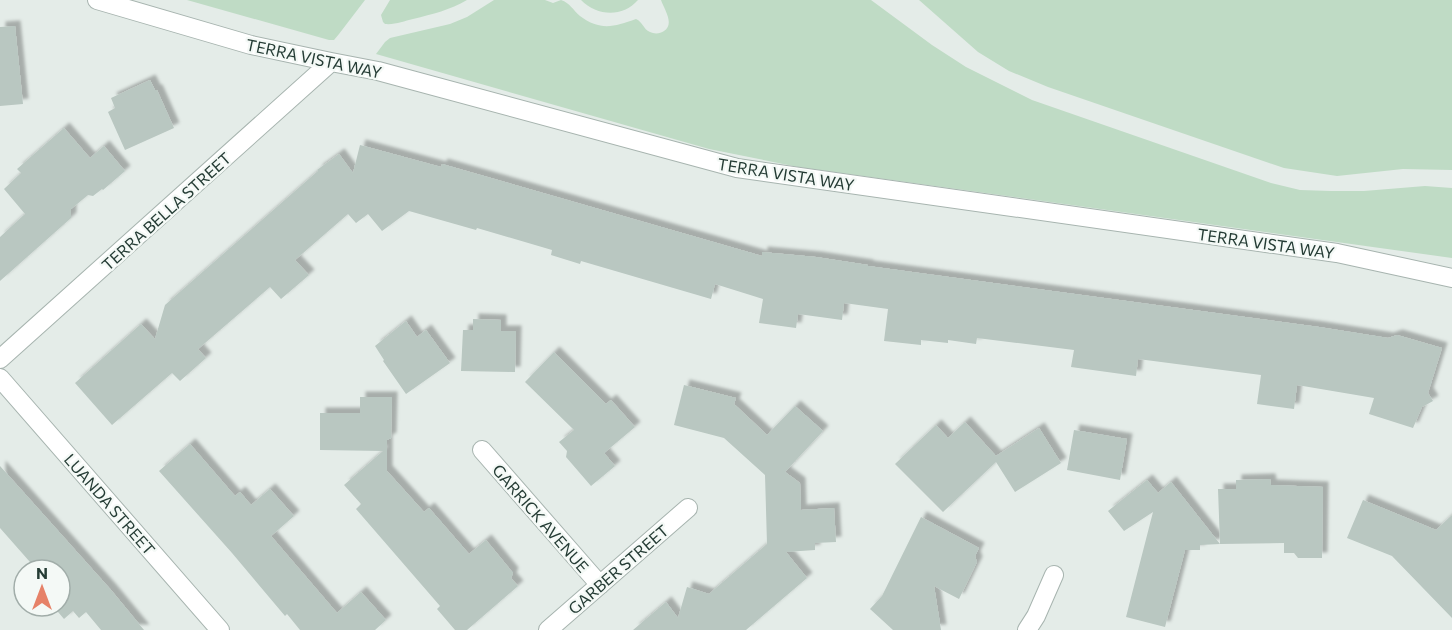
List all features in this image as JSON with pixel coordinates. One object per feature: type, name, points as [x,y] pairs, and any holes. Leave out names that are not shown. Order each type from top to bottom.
[{"type":"street","name":"TERRA VISTA WAY","points":[[97,0],[251,45],[390,74],[737,168],[1337,253],[1452,278]]},
{"type":"street","name":"TERRA BELLA STREET","points":[[0,358],[331,62]]},
{"type":"street","name":"LUANDA STREET","points":[[0,378],[219,630]]},
{"type":"street","name":"GARRICK AVENUE","points":[[482,450],[600,585]]},
{"type":"street","name":"GARBER STREET","points":[[548,630],[688,508]]},
{"type":"street","points":[[1027,630],[1036,616],[1054,575]]},
{"type":"green space","points":[[187,0],[365,0],[334,40],[329,40]]},
{"type":"green space","points":[[390,0],[467,0],[434,13],[385,24],[381,15]]},
{"type":"green space","points":[[494,0],[545,0],[553,3],[561,0],[594,24],[614,26],[636,19],[648,31],[661,33],[667,28],[669,20],[661,0],[871,0],[966,67],[1032,100],[1271,183],[1300,190],[1331,191],[1425,186],[1452,188],[1452,258],[798,167],[709,149],[376,54],[390,38],[450,24],[467,17]]},
{"type":"green space","points":[[581,0],[638,0],[625,10],[610,13],[594,9]]},
{"type":"green space","points":[[919,0],[1452,0],[1452,170],[1403,169],[1337,176],[1284,168],[1048,87],[1009,71],[978,52]]},
{"type":"building","points":[[15,26],[23,104],[0,106],[0,27]]},
{"type":"building","points":[[150,80],[174,128],[125,150],[108,112],[115,108],[111,98]]},
{"type":"building","points":[[64,128],[90,158],[104,146],[125,171],[103,190],[93,196],[88,195],[71,209],[71,218],[0,281],[0,237],[25,214],[4,189],[21,173],[17,169]]},
{"type":"building","points":[[360,145],[441,167],[442,164],[762,256],[762,252],[816,257],[1388,338],[1397,335],[1442,348],[1428,393],[1433,401],[1422,407],[1413,428],[1369,414],[1374,398],[1297,385],[1294,409],[1257,404],[1261,375],[1138,359],[1136,376],[1071,367],[1074,350],[977,338],[976,344],[948,340],[948,343],[921,340],[921,345],[884,341],[888,309],[844,303],[842,320],[798,314],[796,328],[759,323],[763,299],[715,284],[711,299],[581,261],[580,264],[551,255],[552,250],[409,211],[382,231],[368,214],[356,223],[348,214],[295,260],[309,275],[281,299],[270,287],[198,349],[206,358],[180,381],[172,373],[112,425],[75,383],[141,324],[155,339],[165,305],[317,170],[339,154],[353,173]]},
{"type":"building","points":[[473,319],[501,320],[501,331],[516,331],[515,372],[461,371],[463,330],[473,330]]},
{"type":"building","points":[[406,321],[417,337],[426,330],[450,363],[406,394],[375,346]]},
{"type":"building","points":[[554,352],[606,404],[611,400],[635,427],[604,453],[615,466],[591,486],[566,457],[567,451],[559,442],[574,430],[525,382]]},
{"type":"building","points":[[684,385],[736,398],[734,404],[767,435],[795,406],[823,431],[785,472],[800,483],[801,510],[834,508],[836,542],[815,543],[815,550],[786,552],[807,578],[746,630],[633,630],[666,602],[678,618],[687,587],[709,594],[767,544],[765,475],[724,438],[674,425]]},
{"type":"building","points":[[360,397],[392,397],[391,438],[387,440],[387,471],[424,512],[429,508],[469,554],[486,540],[513,573],[511,578],[518,586],[467,630],[455,630],[437,609],[440,606],[356,509],[361,504],[344,485],[383,451],[320,450],[320,413],[360,413]]},
{"type":"building","points":[[965,422],[996,456],[1039,428],[1061,463],[1015,492],[996,462],[943,512],[895,464],[936,425],[948,438]]},
{"type":"building","points":[[1074,430],[1127,439],[1120,480],[1067,470]]},
{"type":"building","points":[[190,444],[235,496],[240,492],[251,505],[270,489],[294,516],[271,536],[337,613],[361,592],[386,620],[375,630],[300,630],[287,614],[285,616],[159,471]]},
{"type":"building","points":[[0,466],[144,630],[101,630],[86,612],[79,618],[72,612],[72,558],[26,558],[0,528]]},
{"type":"building","points":[[1270,479],[1271,485],[1323,487],[1322,558],[1298,558],[1294,553],[1284,553],[1284,543],[1220,544],[1218,489],[1236,489],[1236,480]]},
{"type":"building","points":[[1147,480],[1158,493],[1171,482],[1220,544],[1200,545],[1200,550],[1185,550],[1165,627],[1126,617],[1153,512],[1124,531],[1108,511]]},
{"type":"building","points":[[1363,500],[1436,530],[1452,515],[1452,618],[1392,556],[1347,538]]},
{"type":"building","points":[[921,517],[979,548],[975,556],[977,562],[959,599],[934,586],[941,630],[893,630],[870,609],[882,596]]}]
